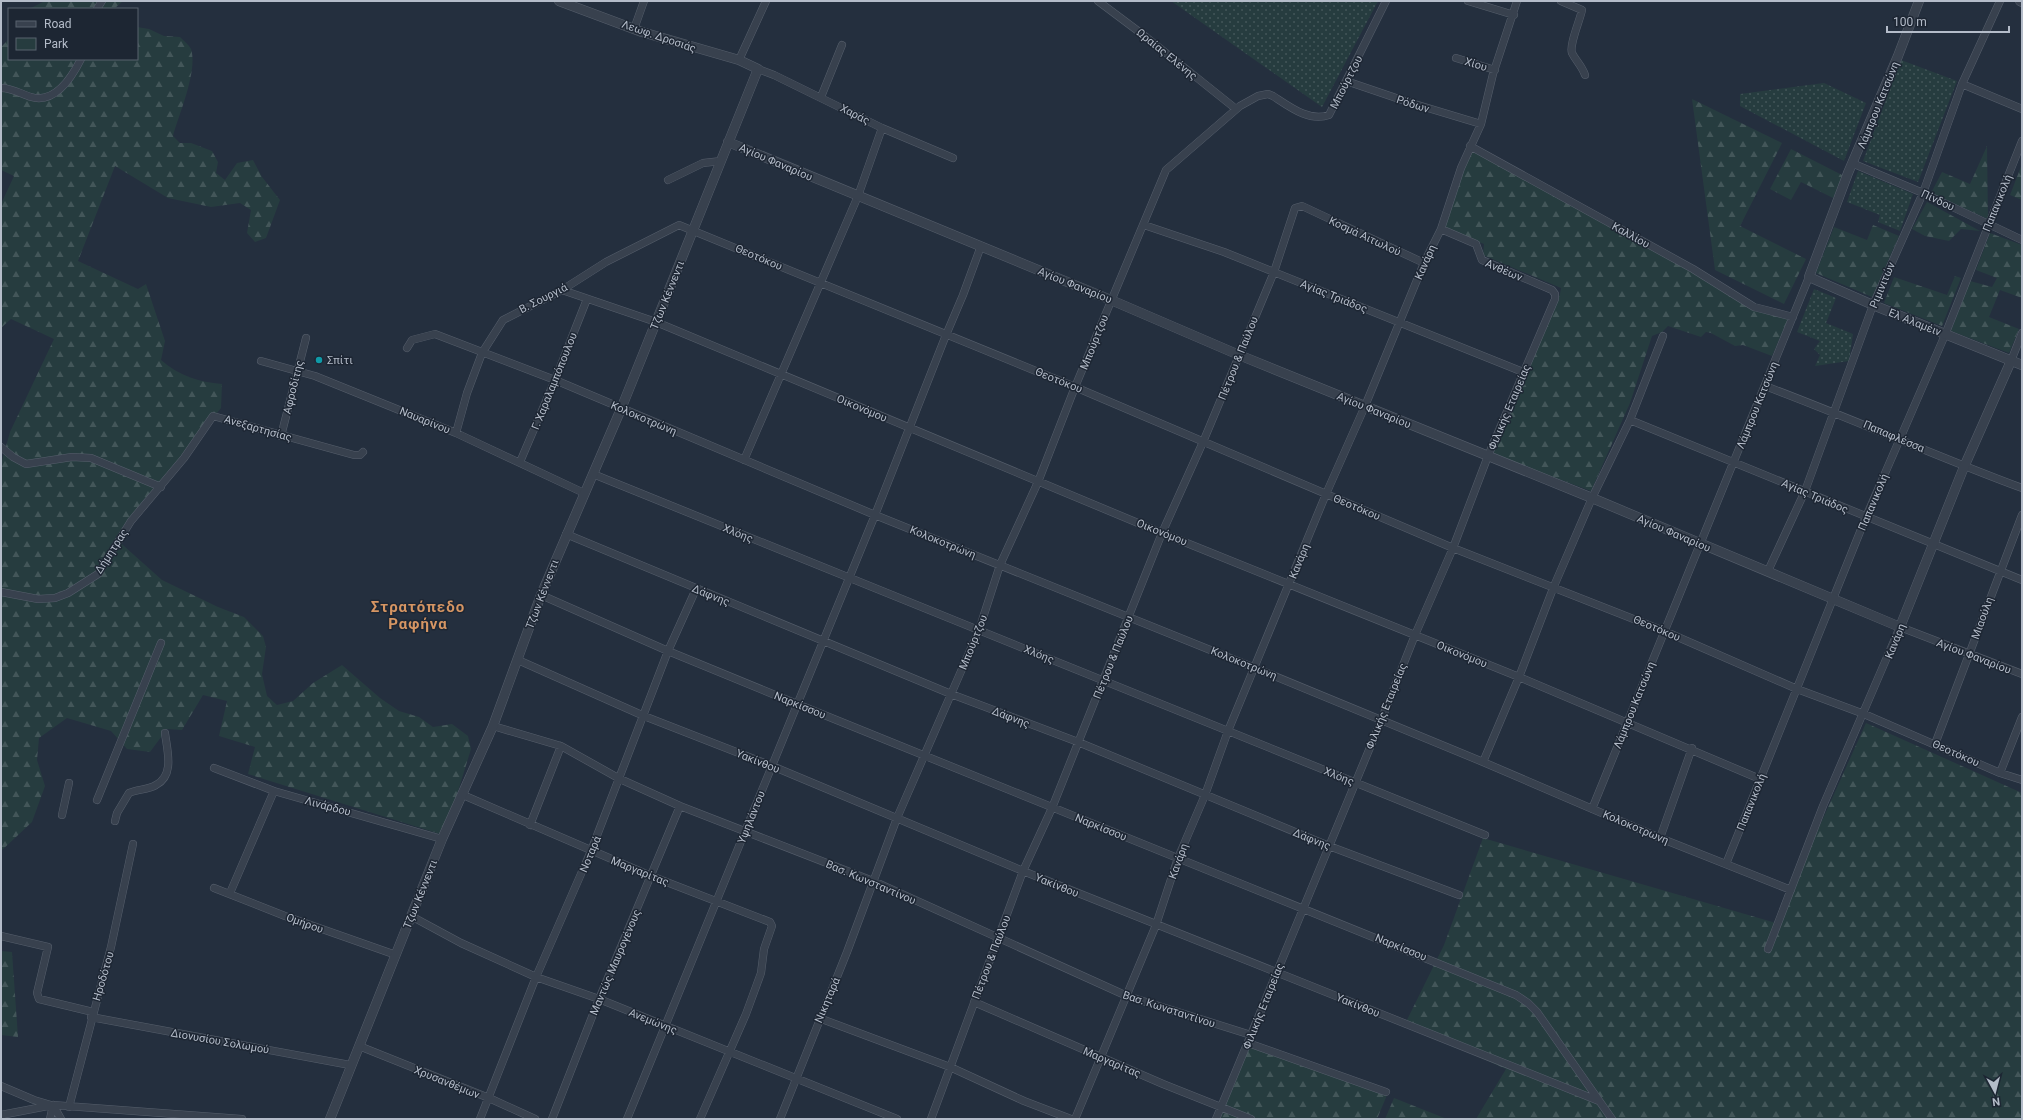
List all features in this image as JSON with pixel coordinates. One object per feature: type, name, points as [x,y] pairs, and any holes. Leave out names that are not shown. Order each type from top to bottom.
[{"type":"street","name":"Λεωφ. Δροσιάς","points":[[559,1],[634,29],[739,60],[758,70]]},
{"type":"street","points":[[634,29],[644,1]]},
{"type":"street","points":[[739,60],[766,1]]},
{"type":"street","name":"Ωραίας Ελένης","points":[[1098,1],[1146,37],[1236,109]]},
{"type":"street","name":"Μπούρτζου","points":[[873,881],[923,756],[979,630],[1000,565],[1038,482],[1075,387],[1168,167],[1251,98],[1268,94],[1299,112],[1313,118],[1320,118],[1329,115],[1386,1]]},
{"type":"street","name":"Κανάρη","points":[[1075,1119],[1156,924],[1178,858],[1205,795],[1228,731],[1326,494],[1365,406],[1424,263],[1440,229],[1460,168],[1481,124],[1495,70],[1514,15],[1517,1]]},
{"type":"street","points":[[1561,1],[1582,10],[1580,22],[1570,47],[1572,54],[1581,65],[1585,75]]},
{"type":"street","name":"Λάμπρου Κατσώνη","points":[[1592,808],[1810,277],[1919,1]]},
{"type":"street","name":"Ριμινιτών","points":[[1768,571],[1805,491],[1873,305],[1922,193],[1962,84],[2000,1]]},
{"type":"street","points":[[1472,2],[1514,15]]},
{"type":"street","points":[[821,97],[842,45]]},
{"type":"street","name":"Χίου","points":[[1456,58],[1495,70]]},
{"type":"street","points":[[1,88],[7,88],[33,98],[48,96],[62,89],[73,76],[81,60]]},
{"type":"street","name":"Χαράς","points":[[758,70],[774,75],[882,128],[953,158]]},
{"type":"street","name":"Τζων Κέννεντι","points":[[330,1119],[350,1065],[442,839],[493,726],[541,595],[621,409],[758,70]]},
{"type":"street","name":"Ρόδων","points":[[1346,81],[1481,124]]},
{"type":"street","points":[[1962,84],[2022,108]]},
{"type":"street","points":[[744,460],[822,283],[858,196],[882,128]]},
{"type":"street","name":"Παπανικολή","points":[[1726,864],[1866,517],[1945,335],[2022,141]]},
{"type":"street","name":"Αγίου Φαναρίου","points":[[728,142],[1111,300],[1239,355],[1592,498],[1900,627],[2022,674]]},
{"type":"street","name":"Καλλίου","points":[[1470,146],[1693,269],[1754,307],[1793,317]]},
{"type":"street","points":[[668,180],[703,162],[721,160]]},
{"type":"street","name":"Πίνδου","points":[[1854,164],[1922,193],[2022,240]]},
{"type":"street","name":"Πέτρου & Παύλου","points":[[931,1119],[1023,871],[1052,808],[1162,533],[1203,442],[1274,272],[1294,210],[1300,206],[1307,208]]},
{"type":"street","name":"Κοσμά Αιτωλού","points":[[1307,208],[1424,263]]},
{"type":"street","name":"Β. Σουργιά","points":[[456,433],[467,393],[482,353],[503,320],[562,290],[606,262],[676,225],[693,229]]},
{"type":"street","name":"Αγίας Τριάδος","points":[[1144,225],[1224,252],[1523,372]]},
{"type":"street","name":"Θεοτόκου","points":[[693,229],[1075,387],[1453,548],[1554,586],[1664,631],[1797,689],[1864,714],[2022,780]]},
{"type":"street","name":"Ανθέων","points":[[1440,229],[1476,244],[1480,258],[1483,261],[1552,290],[1555,294]]},
{"type":"street","name":"Υψηλάντου","points":[[627,1119],[875,515],[946,334],[963,295],[981,246]]},
{"type":"street","name":"Ελ Αλαμέιν","points":[[1810,277],[1945,335],[2022,365]]},
{"type":"street","name":"Οικονόμου","points":[[562,290],[656,322],[1162,533],[1520,677],[1627,723],[1692,748],[1760,779]]},
{"type":"street","name":"Φιλικής Εταιρείας","points":[[1216,1119],[1381,721],[1415,635],[1453,548],[1488,456],[1555,299],[1555,294]]},
{"type":"street","name":"Γ. Χαραλαμπόπουλου","points":[[520,462],[587,299]]},
{"type":"street","name":"Κανάρη","points":[[1768,950],[1823,806],[1864,714],[1964,467],[2022,333]]},
{"type":"street","name":"Κολοκοτρώνη","points":[[407,348],[412,340],[434,334],[555,380],[875,515],[1129,616],[1483,762]]},
{"type":"street","points":[[1483,762],[1520,677],[1554,586],[1592,498],[1630,420],[1663,336]]},
{"type":"street","name":"Αφροδίτης","points":[[281,436],[306,338]]},
{"type":"street","name":"Ναυαρίνου","points":[[262,361],[315,376],[456,433],[520,462],[584,494]]},
{"type":"street","name":"Παπαφλέσσα","points":[[1765,386],[1834,412],[1964,467],[2022,488]]},
{"type":"street","name":"Ανεξαρτησίας","points":[[161,487],[184,458],[213,416],[354,455],[360,455],[363,452]]},
{"type":"street","name":"Αγίας Τριάδος","points":[[1630,420],[2022,580]]},
{"type":"street","points":[[1,447],[13,457],[26,464],[72,457],[91,458],[161,487]]},
{"type":"street","name":"Χλόης","points":[[593,474],[1485,835]]},
{"type":"street","name":"Δήμητρας","points":[[1,592],[38,599],[55,598],[81,586],[98,574],[131,521],[161,487]]},
{"type":"street","name":"Μιαούλη","points":[[1935,744],[2022,515]]},
{"type":"street","name":"Δάφνης","points":[[566,534],[951,694],[1078,742],[1328,846],[1459,895]]},
{"type":"street","name":"Νοταρά","points":[[480,1119],[536,977],[591,851],[620,779],[668,651],[696,589]]},
{"type":"street","name":"Ναρκίσσου","points":[[541,595],[668,651],[923,756],[1516,995],[1528,1003],[1537,1012],[1612,1119]]},
{"type":"street","points":[[97,800],[161,643]]},
{"type":"street","name":"Υακίνθου","points":[[518,660],[644,716],[772,766],[1023,871],[1600,1101]]},
{"type":"street","points":[[2000,772],[2022,717]]},
{"type":"street","name":"Βασ. Κωνσταντίνου","points":[[493,726],[561,746],[620,779],[680,806],[873,881],[998,939],[1127,996],[1251,1035]]},
{"type":"street","points":[[115,821],[117,813],[129,793],[156,785],[163,780],[167,774],[169,761],[165,734]]},
{"type":"street","points":[[530,825],[561,746]]},
{"type":"street","points":[[1660,838],[1692,748]]},
{"type":"street","name":"Κολοκοτρωνη","points":[[1483,762],[1660,838],[1791,890]]},
{"type":"street","name":"Λινάρδου","points":[[214,768],[274,791],[442,839]]},
{"type":"street","points":[[62,815],[70,783]]},
{"type":"street","points":[[230,893],[274,791]]},
{"type":"street","name":"Μαργαρίτας","points":[[463,795],[651,876],[770,922],[772,926],[764,950],[761,973],[746,1014],[729,1052]]},
{"type":"street","name":"Μαντώς Μαυρογένους","points":[[552,1119],[599,999],[680,806]]},
{"type":"street","name":"Ηροδότου","points":[[69,1107],[111,947],[133,844]]},
{"type":"street","name":"Νικηταρά","points":[[780,1119],[819,1018],[847,952],[873,881]]},
{"type":"street","name":"Ομήρου","points":[[214,888],[230,893],[285,916],[396,955]]},
{"type":"street","name":"Ανεμώνης","points":[[411,916],[461,943],[536,977],[599,999],[796,1080],[897,1119]]},
{"type":"street","name":"Διονυσίου Σολωμού","points":[[1,936],[48,947],[37,993],[39,999],[92,1015],[350,1065]]},
{"type":"street","name":"Μαργαρίτας","points":[[974,1002],[1251,1119]]},
{"type":"street","points":[[819,1018],[950,1067],[1024,1101],[1071,1119]]},
{"type":"street","points":[[1248,1044],[1386,1092]]},
{"type":"street","name":"Χρυσανθέμων","points":[[359,1046],[489,1098],[535,1119]]},
{"type":"street","points":[[700,1119],[729,1052]]},
{"type":"street","points":[[1,1086],[34,1100],[53,1105],[242,1119]]},
{"type":"street","points":[[1,1115],[53,1105]]},
{"type":"street","points":[[50,1119],[53,1105]]},
{"type":"street","points":[[53,1105],[61,1119]]},
{"type":"green space","points":[[45,1],[123,1],[115,8],[31,8]]},
{"type":"green space","points":[[1171,1],[1378,1],[1322,107]]},
{"type":"green space","points":[[138,27],[149,29],[164,36],[180,37],[191,49],[192,69],[187,92],[173,136],[180,143],[191,143],[212,151],[218,162],[216,173],[225,180],[237,163],[253,160],[262,177],[280,200],[266,238],[255,242],[247,233],[251,210],[240,203],[211,207],[168,198],[115,166],[78,261],[138,289],[146,284],[165,341],[161,360],[182,374],[197,380],[222,384],[221,408],[115,538],[162,580],[218,607],[244,617],[263,636],[266,647],[262,674],[267,696],[277,705],[293,701],[313,683],[342,665],[380,698],[399,711],[419,717],[433,727],[452,724],[468,736],[471,749],[451,814],[440,834],[248,774],[255,747],[219,736],[227,701],[203,695],[182,730],[167,729],[150,752],[127,749],[111,731],[67,718],[39,738],[37,760],[45,786],[32,822],[1,851],[1,464],[10,432],[54,339],[11,319],[1,328],[1,204],[14,176],[1,170],[1,47],[8,40],[8,60],[138,60]]},
{"type":"green space","points":[[1901,60],[1957,81],[1918,182],[1863,161]]},
{"type":"green space","points":[[1824,83],[1866,103],[1844,161],[1740,106],[1740,94]]},
{"type":"green space","points":[[1692,99],[1782,143],[1740,226],[1806,259],[1784,304],[1715,270]]},
{"type":"green space","points":[[1987,146],[1988,219],[1931,193],[1942,172],[1970,184]]},
{"type":"green space","points":[[1791,149],[1844,176],[1833,198],[1801,182],[1791,200],[1770,189]]},
{"type":"green space","points":[[1472,151],[1688,269],[1756,311],[1788,319],[1772,356],[1743,345],[1735,346],[1711,333],[1706,332],[1701,337],[1668,326],[1662,332],[1652,336],[1630,403],[1591,491],[1491,454],[1560,294],[1561,288],[1483,255],[1484,244],[1441,227]]},
{"type":"green space","points":[[2022,164],[2022,200],[2010,195]]},
{"type":"green space","points":[[1858,171],[1913,194],[1900,231],[1878,222],[1880,215],[1847,202]]},
{"type":"green space","points":[[1927,202],[1980,231],[1961,229],[1949,241],[1925,236],[1912,229]]},
{"type":"green space","points":[[1873,225],[1899,236],[1872,297],[1816,273],[1834,227],[1867,240]]},
{"type":"green space","points":[[1990,233],[2022,245],[2022,298],[2000,290],[1989,317],[2019,329],[2009,353],[1951,331],[1970,281],[1992,287],[1997,278],[1976,270]]},
{"type":"green space","points":[[1955,276],[1961,278],[1942,326],[1884,303],[1894,277],[1947,295]]},
{"type":"green space","points":[[1814,289],[1836,298],[1826,323],[1853,334],[1849,361],[1815,366],[1820,355],[1814,349],[1820,341],[1797,332]]},
{"type":"green space","points":[[1866,723],[2022,793],[2022,1119],[1476,1119],[1506,1069],[1405,1024],[1444,945],[1483,838],[1776,923]]},
{"type":"green space","points":[[1,951],[12,952],[18,1037],[1,1035]]},
{"type":"green space","points":[[1250,1047],[1387,1095],[1377,1119],[1218,1119],[1226,1095]]},
{"type":"green space","points":[[1394,1098],[1447,1119],[1385,1119]]},
{"type":"place","name":"Σπίτι","points":[[319,360]]},
{"type":"district","name":"Στρατόπεδο Ραφήνα","points":[[418,616]]}]
